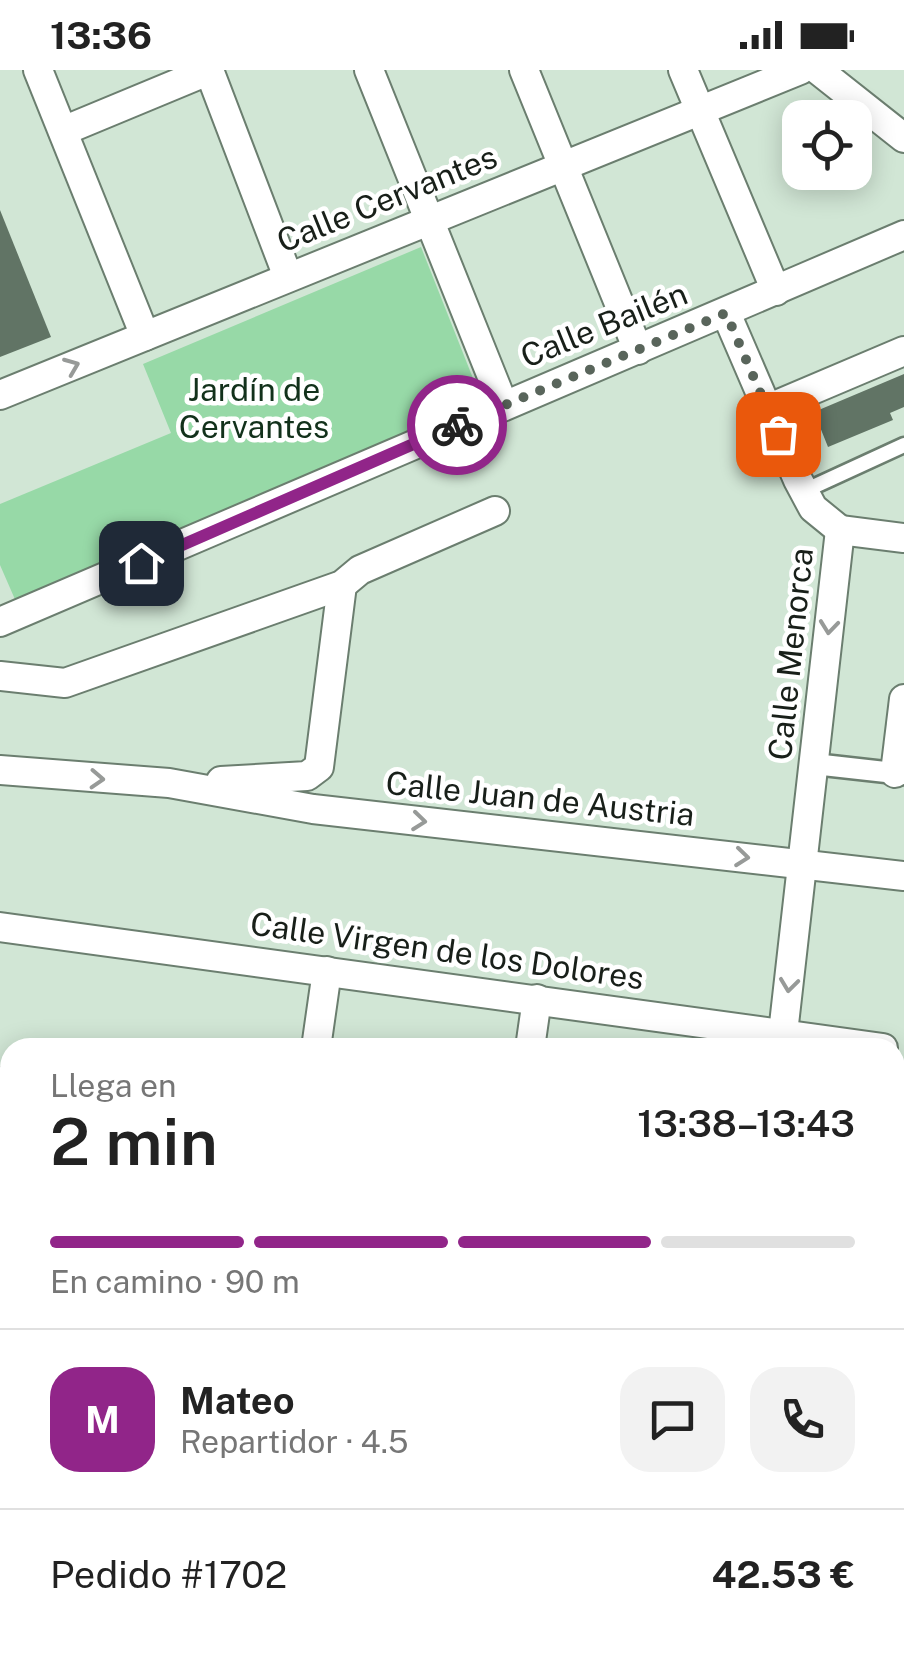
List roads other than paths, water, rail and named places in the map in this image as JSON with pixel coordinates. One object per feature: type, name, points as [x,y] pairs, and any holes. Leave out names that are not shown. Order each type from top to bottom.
[{"type":"street","points":[[38,70],[144,336]]},
{"type":"street","points":[[63,131],[209,70],[288,277]]},
{"type":"street","points":[[369,70],[502,404]]},
{"type":"street","points":[[524,70],[638,350]]},
{"type":"street","points":[[684,70],[776,292]]},
{"type":"street","name":"Calle Cervantes","points":[[0,395],[800,70]]},
{"type":"street","points":[[818,70],[904,138]]},
{"type":"street","name":"Calle Bailén","points":[[0,622],[904,235]]},
{"type":"street","name":"Calle Menorca","points":[[726,313],[813,508],[840,530],[783,1033]]},
{"type":"street","points":[[767,410],[904,351]]},
{"type":"street","points":[[0,676],[65,682],[342,585],[360,570],[494,511]]},
{"type":"street","points":[[840,530],[904,538]]},
{"type":"street","name":"Calle Juan de Austria","points":[[169,783],[308,776],[318,767],[342,585]]},
{"type":"street","points":[[814,764],[900,774],[904,699]]},
{"type":"street","name":"Calle Juan de Austria","points":[[0,770],[169,783],[312,808],[904,876]]},
{"type":"street","name":"Calle Virgen de los Dolores","points":[[0,927],[537,999],[747,1038],[783,1033],[816,1038]]},
{"type":"street","points":[[317,1038],[326,971]]},
{"type":"street","points":[[531,1038],[537,999]]},
{"type":"lane","points":[[804,490],[904,445]]},
{"type":"park label","name":"Jardín de Cervantes","points":[[254,408]]}]
